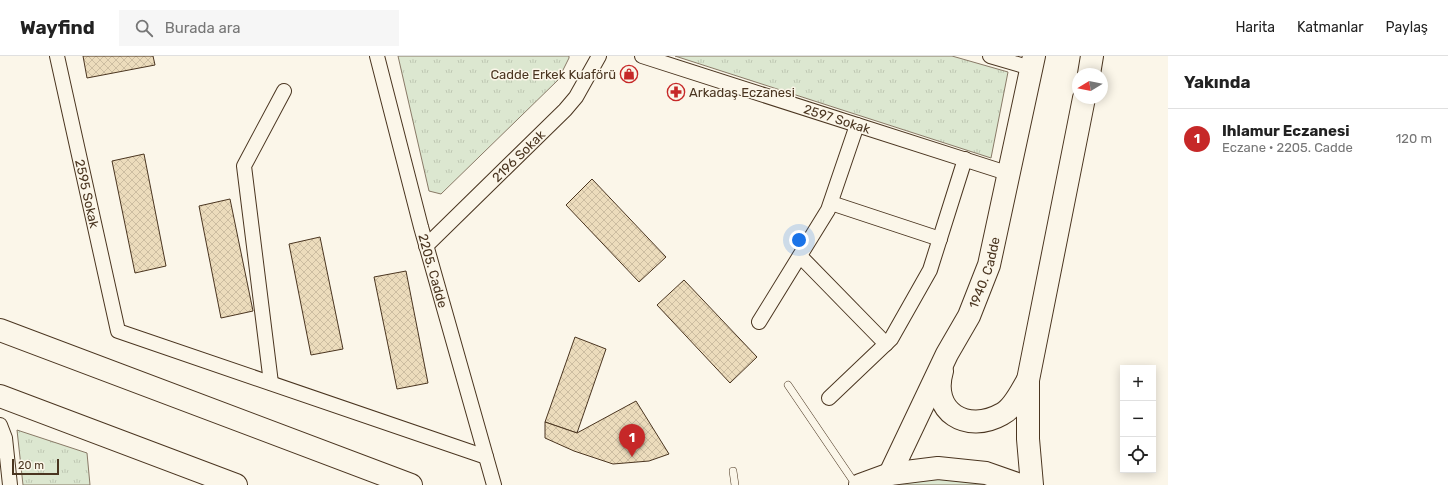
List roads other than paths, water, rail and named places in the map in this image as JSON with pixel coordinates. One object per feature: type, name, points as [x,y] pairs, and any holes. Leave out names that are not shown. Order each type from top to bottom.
[{"type":"main road","points":[[1090,68],[1092,56]]},
{"type":"main road","name":"1940. Cadde","points":[[890,474],[947,354],[969,316],[989,265],[1010,174],[1032,62]]},
{"type":"main road","points":[[1032,485],[1028,439],[1028,380],[1083,104]]},
{"type":"main road","points":[[0,330],[411,485]]},
{"type":"main road","points":[[947,354],[941,374],[941,393],[948,411],[965,422],[985,422],[1004,414],[1015,401],[1028,380]]},
{"type":"main road","points":[[0,396],[236,485]]},
{"type":"main road","points":[[860,485],[890,474],[938,468],[986,473],[1020,485]]},
{"type":"street","name":"2595 Sokak","points":[[57,56],[118,330],[271,383]]},
{"type":"street","name":"2205. Cadde","points":[[377,56],[426,246],[494,485]]},
{"type":"street","name":"2196 Sokak","points":[[426,246],[565,110],[576,97],[598,56]]},
{"type":"street","name":"2597 Sokak","points":[[642,56],[1010,174]]},
{"type":"street","points":[[990,56],[1032,62]]},
{"type":"street","points":[[284,91],[244,166],[271,383],[486,457]]},
{"type":"street","points":[[759,322],[828,210],[857,125]]},
{"type":"street","points":[[829,398],[892,339],[930,270],[966,159]]},
{"type":"street","points":[[831,203],[940,239]]},
{"type":"street","points":[[800,256],[886,344]]},
{"type":"street","points":[[0,424],[10,485]]},
{"type":"lane","points":[[788,385],[856,485]]},
{"type":"lane","points":[[732,471],[735,485]]},
{"type":"place","name":"Cadde Erkek Kuaförü","points":[[629,74]]},
{"type":"place","name":"Arkadaş Eczanesi","points":[[676,92]]},
{"type":"place","name":"Ihlamur Eczanesi","points":[[632,457]]}]
